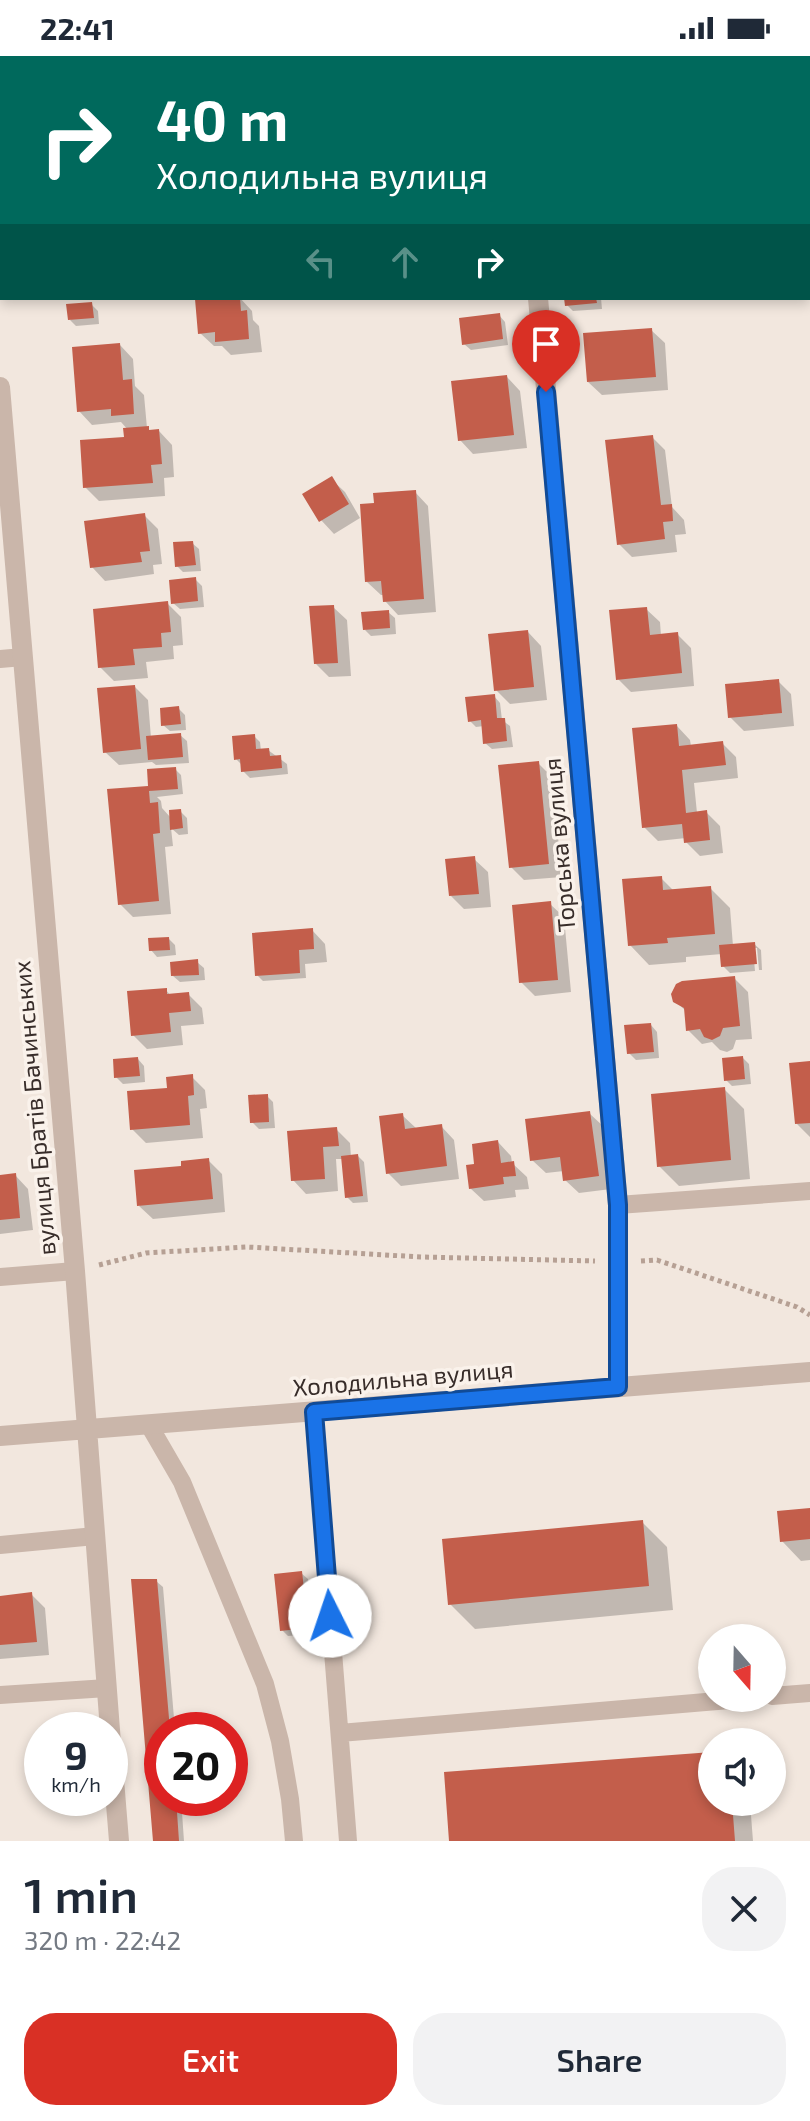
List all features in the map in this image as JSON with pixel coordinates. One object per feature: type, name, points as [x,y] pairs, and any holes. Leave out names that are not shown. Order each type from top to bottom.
[{"type":"street","name":"Торська вулиця","points":[[538,300],[618,1205],[618,1387]]},
{"type":"street","name":"вулиця Братів Бачинських","points":[[0,387],[88,1429],[109,1712]]},
{"type":"street","name":"Холодильна вулиця","points":[[0,1436],[810,1372]]},
{"type":"street","name":"вулиця Братів Бачинських","points":[[117,1816],[119,1841]]},
{"type":"lane","points":[[0,659],[23,657]]},
{"type":"lane","points":[[618,1205],[810,1191]]},
{"type":"lane","points":[[0,1277],[75,1271]]},
{"type":"lane","points":[[314,1412],[348,1841]]},
{"type":"lane","points":[[149,1425],[182,1482],[265,1684],[280,1741],[294,1841]]},
{"type":"lane","points":[[0,1545],[95,1536]]},
{"type":"lane","points":[[0,1695],[107,1688]]},
{"type":"lane","points":[[786,1695],[810,1693]]},
{"type":"lane","points":[[340,1733],[698,1703]]},
{"type":"path","points":[[75,1271],[146,1253],[247,1247],[421,1257],[657,1260],[797,1307],[810,1315]]},
{"type":"building","points":[[195,300],[240,300],[241,311],[247,310],[249,339],[215,342],[215,332],[198,334]]},
{"type":"building","points":[[564,300],[596,300],[597,303],[565,306]]},
{"type":"building","points":[[92,302],[94,318],[68,320],[66,304]]},
{"type":"building","points":[[500,313],[503,339],[462,345],[459,318]]},
{"type":"building","points":[[652,328],[656,377],[587,382],[583,333]]},
{"type":"building","points":[[120,343],[123,380],[132,379],[134,414],[111,416],[111,409],[77,412],[72,347]]},
{"type":"building","points":[[507,375],[514,435],[458,441],[451,381]]},
{"type":"building","points":[[149,426],[149,430],[159,429],[162,464],[151,465],[153,483],[83,488],[80,440],[124,437],[123,428]]},
{"type":"building","points":[[653,435],[661,505],[672,504],[673,521],[663,522],[665,539],[617,545],[605,440]]},
{"type":"building","points":[[332,476],[349,504],[319,522],[302,494]]},
{"type":"building","points":[[416,490],[424,599],[383,602],[381,581],[365,582],[360,504],[374,503],[373,493]]},
{"type":"building","points":[[145,513],[150,551],[140,552],[142,562],[90,568],[84,521]]},
{"type":"building","points":[[193,541],[196,565],[175,567],[173,542]]},
{"type":"building","points":[[196,577],[198,601],[171,604],[169,580]]},
{"type":"building","points":[[168,601],[171,632],[161,633],[162,647],[133,649],[135,665],[98,668],[93,609]]},
{"type":"building","points":[[334,605],[338,663],[314,664],[309,606]]},
{"type":"building","points":[[647,607],[650,635],[678,632],[682,673],[616,680],[609,610]]},
{"type":"building","points":[[389,610],[390,628],[363,630],[361,612]]},
{"type":"building","points":[[528,630],[534,687],[494,691],[488,634]]},
{"type":"building","points":[[779,679],[782,713],[728,718],[725,684]]},
{"type":"building","points":[[135,685],[141,749],[103,753],[97,688]]},
{"type":"building","points":[[495,694],[497,718],[505,718],[507,741],[483,744],[481,720],[468,722],[465,697]]},
{"type":"building","points":[[179,706],[181,724],[161,726],[160,708]]},
{"type":"building","points":[[677,724],[679,746],[723,741],[726,765],[682,770],[686,813],[707,810],[710,840],[684,843],[682,824],[642,828],[632,728]]},
{"type":"building","points":[[181,733],[183,757],[148,760],[146,736]]},
{"type":"building","points":[[255,734],[256,749],[269,748],[270,756],[281,755],[282,768],[241,772],[240,759],[234,760],[232,736]]},
{"type":"building","points":[[539,761],[549,864],[509,868],[498,765]]},
{"type":"building","points":[[176,767],[178,789],[149,791],[150,803],[158,802],[160,833],[153,834],[159,901],[118,905],[107,789],[148,786],[147,769]]},
{"type":"building","points":[[181,809],[183,828],[170,830],[169,810]]},
{"type":"building","points":[[475,856],[479,894],[449,896],[445,859]]},
{"type":"building","points":[[662,876],[663,890],[711,886],[715,934],[667,938],[668,943],[628,946],[622,879]]},
{"type":"building","points":[[551,901],[558,980],[519,983],[512,905]]},
{"type":"building","points":[[313,928],[314,949],[299,950],[300,973],[255,976],[252,933]]},
{"type":"building","points":[[169,937],[170,950],[149,951],[148,938]]},
{"type":"building","points":[[755,942],[757,964],[721,967],[719,945]]},
{"type":"building","points":[[198,959],[199,975],[171,976],[170,962]]},
{"type":"building","points":[[735,976],[740,1026],[723,1028],[720,1036],[712,1040],[704,1037],[700,1029],[686,1031],[684,1008],[673,1002],[671,994],[676,984]]},
{"type":"building","points":[[167,988],[167,994],[189,992],[191,1011],[169,1013],[171,1032],[131,1036],[127,991]]},
{"type":"building","points":[[651,1023],[654,1052],[627,1054],[624,1025]]},
{"type":"building","points":[[743,1056],[745,1079],[724,1081],[722,1058]]},
{"type":"building","points":[[138,1057],[140,1076],[114,1078],[113,1059]]},
{"type":"building","points":[[810,1061],[810,1123],[795,1124],[789,1063]]},
{"type":"building","points":[[193,1074],[194,1095],[188,1096],[190,1125],[130,1130],[127,1091],[167,1088],[166,1077]]},
{"type":"building","points":[[725,1087],[731,1160],[657,1167],[651,1094]]},
{"type":"building","points":[[268,1094],[269,1122],[250,1123],[248,1095]]},
{"type":"building","points":[[590,1111],[599,1176],[563,1181],[560,1157],[530,1161],[525,1119]]},
{"type":"building","points":[[403,1113],[405,1129],[442,1124],[447,1166],[386,1174],[379,1116]]},
{"type":"building","points":[[337,1127],[339,1146],[323,1147],[325,1179],[291,1181],[287,1131]]},
{"type":"building","points":[[498,1140],[501,1163],[514,1161],[516,1176],[503,1177],[504,1184],[469,1189],[466,1165],[474,1164],[472,1144]]},
{"type":"building","points":[[358,1154],[363,1196],[345,1198],[341,1156]]},
{"type":"building","points":[[209,1158],[213,1199],[137,1206],[134,1170],[181,1166],[181,1161]]},
{"type":"building","points":[[16,1173],[20,1218],[0,1220],[0,1175]]},
{"type":"building","points":[[810,1508],[810,1539],[780,1542],[777,1511]]},
{"type":"building","points":[[643,1520],[649,1586],[448,1605],[442,1539]]},
{"type":"building","points":[[302,1571],[308,1628],[280,1631],[274,1574]]},
{"type":"building","points":[[131,1579],[157,1579],[168,1712],[144,1712],[144,1734]]},
{"type":"building","points":[[32,1592],[37,1642],[0,1645],[0,1596]]},
{"type":"building","points":[[698,1753],[698,1816],[733,1816],[735,1841],[449,1841],[444,1772]]},
{"type":"building","points":[[151,1816],[177,1816],[179,1841],[153,1841]]},
{"type":"route","points":[[330,1616],[314,1412],[618,1387],[618,1205],[546,392]]}]
